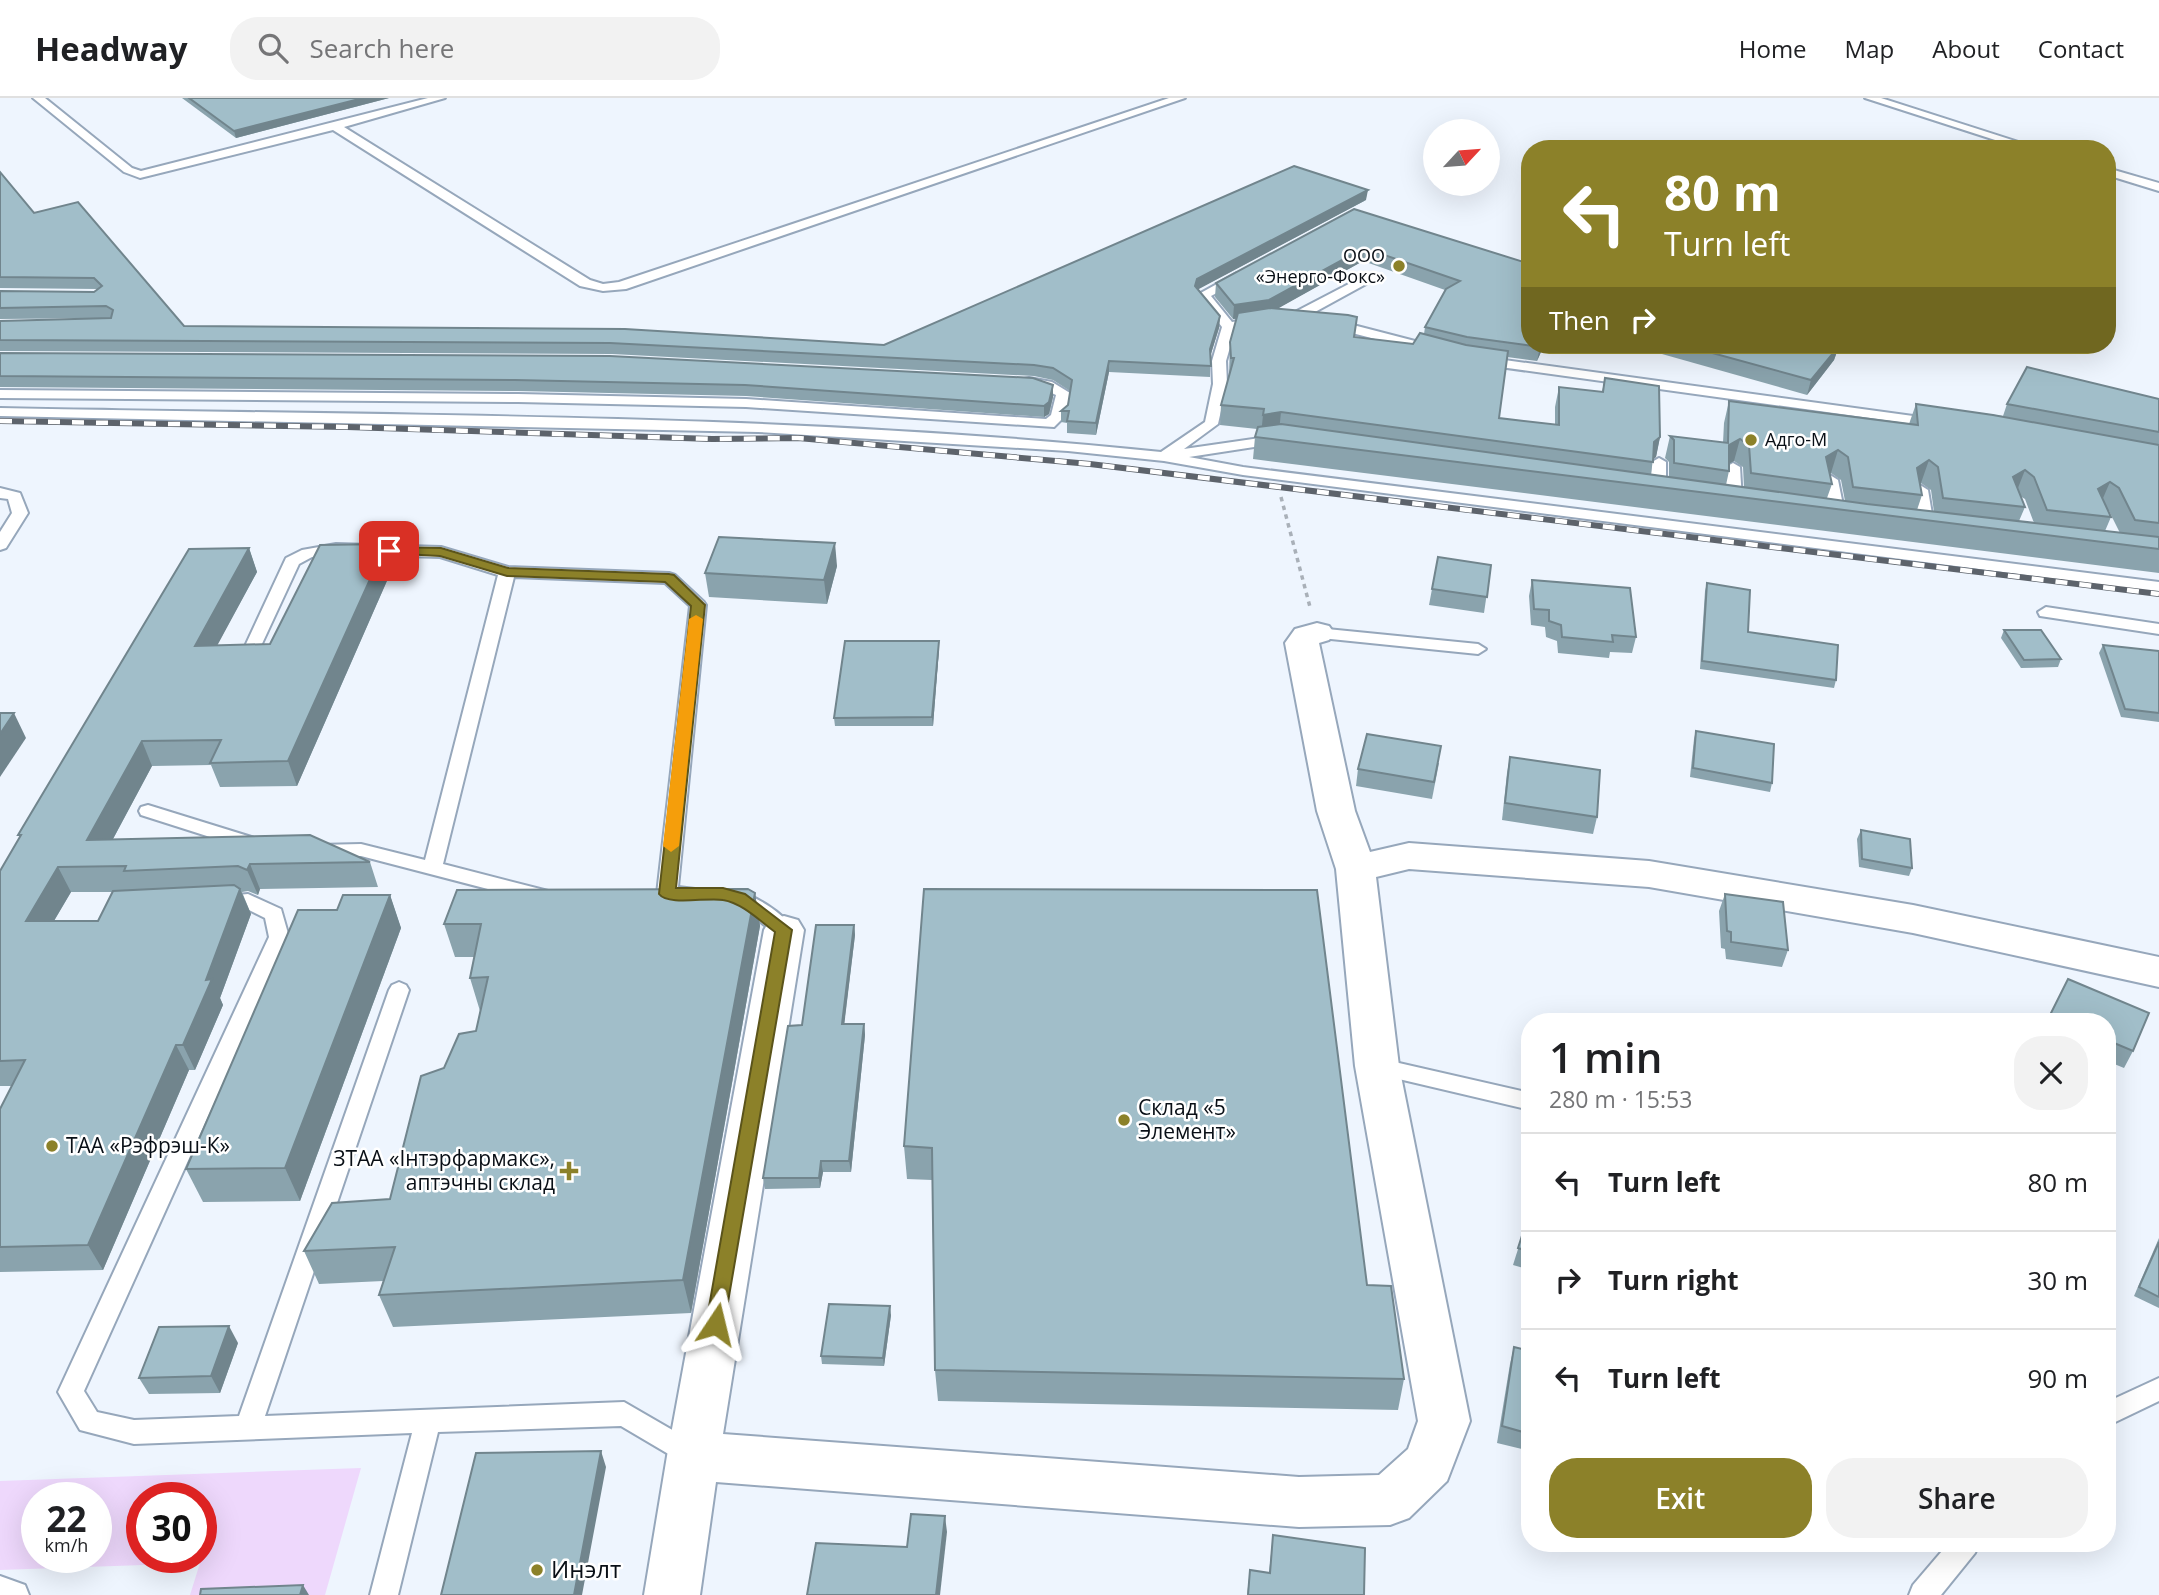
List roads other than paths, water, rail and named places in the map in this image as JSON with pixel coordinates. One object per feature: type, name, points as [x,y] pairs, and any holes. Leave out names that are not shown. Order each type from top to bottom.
[{"type":"street","points":[[693,1456],[1299,1502],[1390,1500],[1428,1464],[1444,1421],[1377,1066],[1356,869],[1336,811],[1302,643],[1307,636],[1317,633]]},
{"type":"street","points":[[1356,869],[1409,856],[1649,874],[1913,919],[2159,972]]},
{"type":"street","points":[[672,1595],[693,1456],[784,930]]},
{"type":"lane","points":[[38,98],[128,170],[140,175],[440,98]]},
{"type":"lane","points":[[335,126],[585,283],[595,288],[607,288],[621,286],[1180,98]]},
{"type":"lane","points":[[1870,98],[2006,140]]},
{"type":"lane","points":[[2116,174],[2159,187]]},
{"type":"lane","points":[[1229,327],[1203,295],[1251,269]]},
{"type":"lane","points":[[1229,327],[1299,315],[1371,278]]},
{"type":"lane","points":[[1299,315],[1458,356],[1944,424]]},
{"type":"lane","points":[[1164,457],[1211,424],[1220,384],[1219,361],[1229,327]]},
{"type":"lane","points":[[0,394],[519,398],[746,403],[1049,424],[1058,416],[1063,393],[1047,385],[1020,382]]},
{"type":"lane","points":[[0,412],[758,428],[962,440],[1164,457],[1243,471],[2159,587]]},
{"type":"lane","points":[[1164,457],[1279,439],[1293,441]]},
{"type":"lane","points":[[1658,491],[1659,462]]},
{"type":"lane","points":[[1733,467],[1734,501]]},
{"type":"lane","points":[[1830,480],[1837,515]]},
{"type":"lane","points":[[1920,490],[1926,526]]},
{"type":"lane","points":[[0,493],[15,496],[20,513],[0,545]]},
{"type":"lane","points":[[254,644],[292,561],[308,553],[336,549],[441,552],[507,572],[669,578],[698,605],[661,894],[716,894],[739,898],[784,930]]},
{"type":"lane","points":[[433,867],[507,572]]},
{"type":"lane","points":[[2046,612],[2159,629]]},
{"type":"lane","points":[[1317,633],[1478,649]]},
{"type":"lane","points":[[148,811],[272,851]]},
{"type":"lane","points":[[297,851],[361,850],[550,898],[563,897]]},
{"type":"lane","points":[[201,903],[248,901],[274,914],[279,937],[71,1392],[89,1422],[134,1432],[624,1414],[693,1456]]},
{"type":"lane","points":[[248,1428],[399,990]]},
{"type":"lane","points":[[1377,1066],[1521,1100]]},
{"type":"lane","points":[[2116,1410],[2159,1389]]},
{"type":"lane","points":[[384,1595],[428,1421]]},
{"type":"lane","points":[[1923,1595],[1958,1552]]},
{"type":"lane","points":[[0,1589],[15,1595]]},
{"type":"railway","points":[[0,421],[347,427],[712,439],[798,438],[1090,464],[2159,594]]},
{"type":"place","name":"ООО «Энерго-Фокс»","points":[[1399,266]]},
{"type":"place","name":"Адго-М","points":[[1751,440]]},
{"type":"place","name":"Склад «5 Элемент»","points":[[1124,1120]]},
{"type":"place","name":"ТАА «Рэфрэш-К»","points":[[52,1146]]},
{"type":"place","name":"ЗТАА «Інтэрфармакс», аптэчны склад","points":[[569,1171]]},
{"type":"place","name":"Инэлт","points":[[537,1570]]}]
